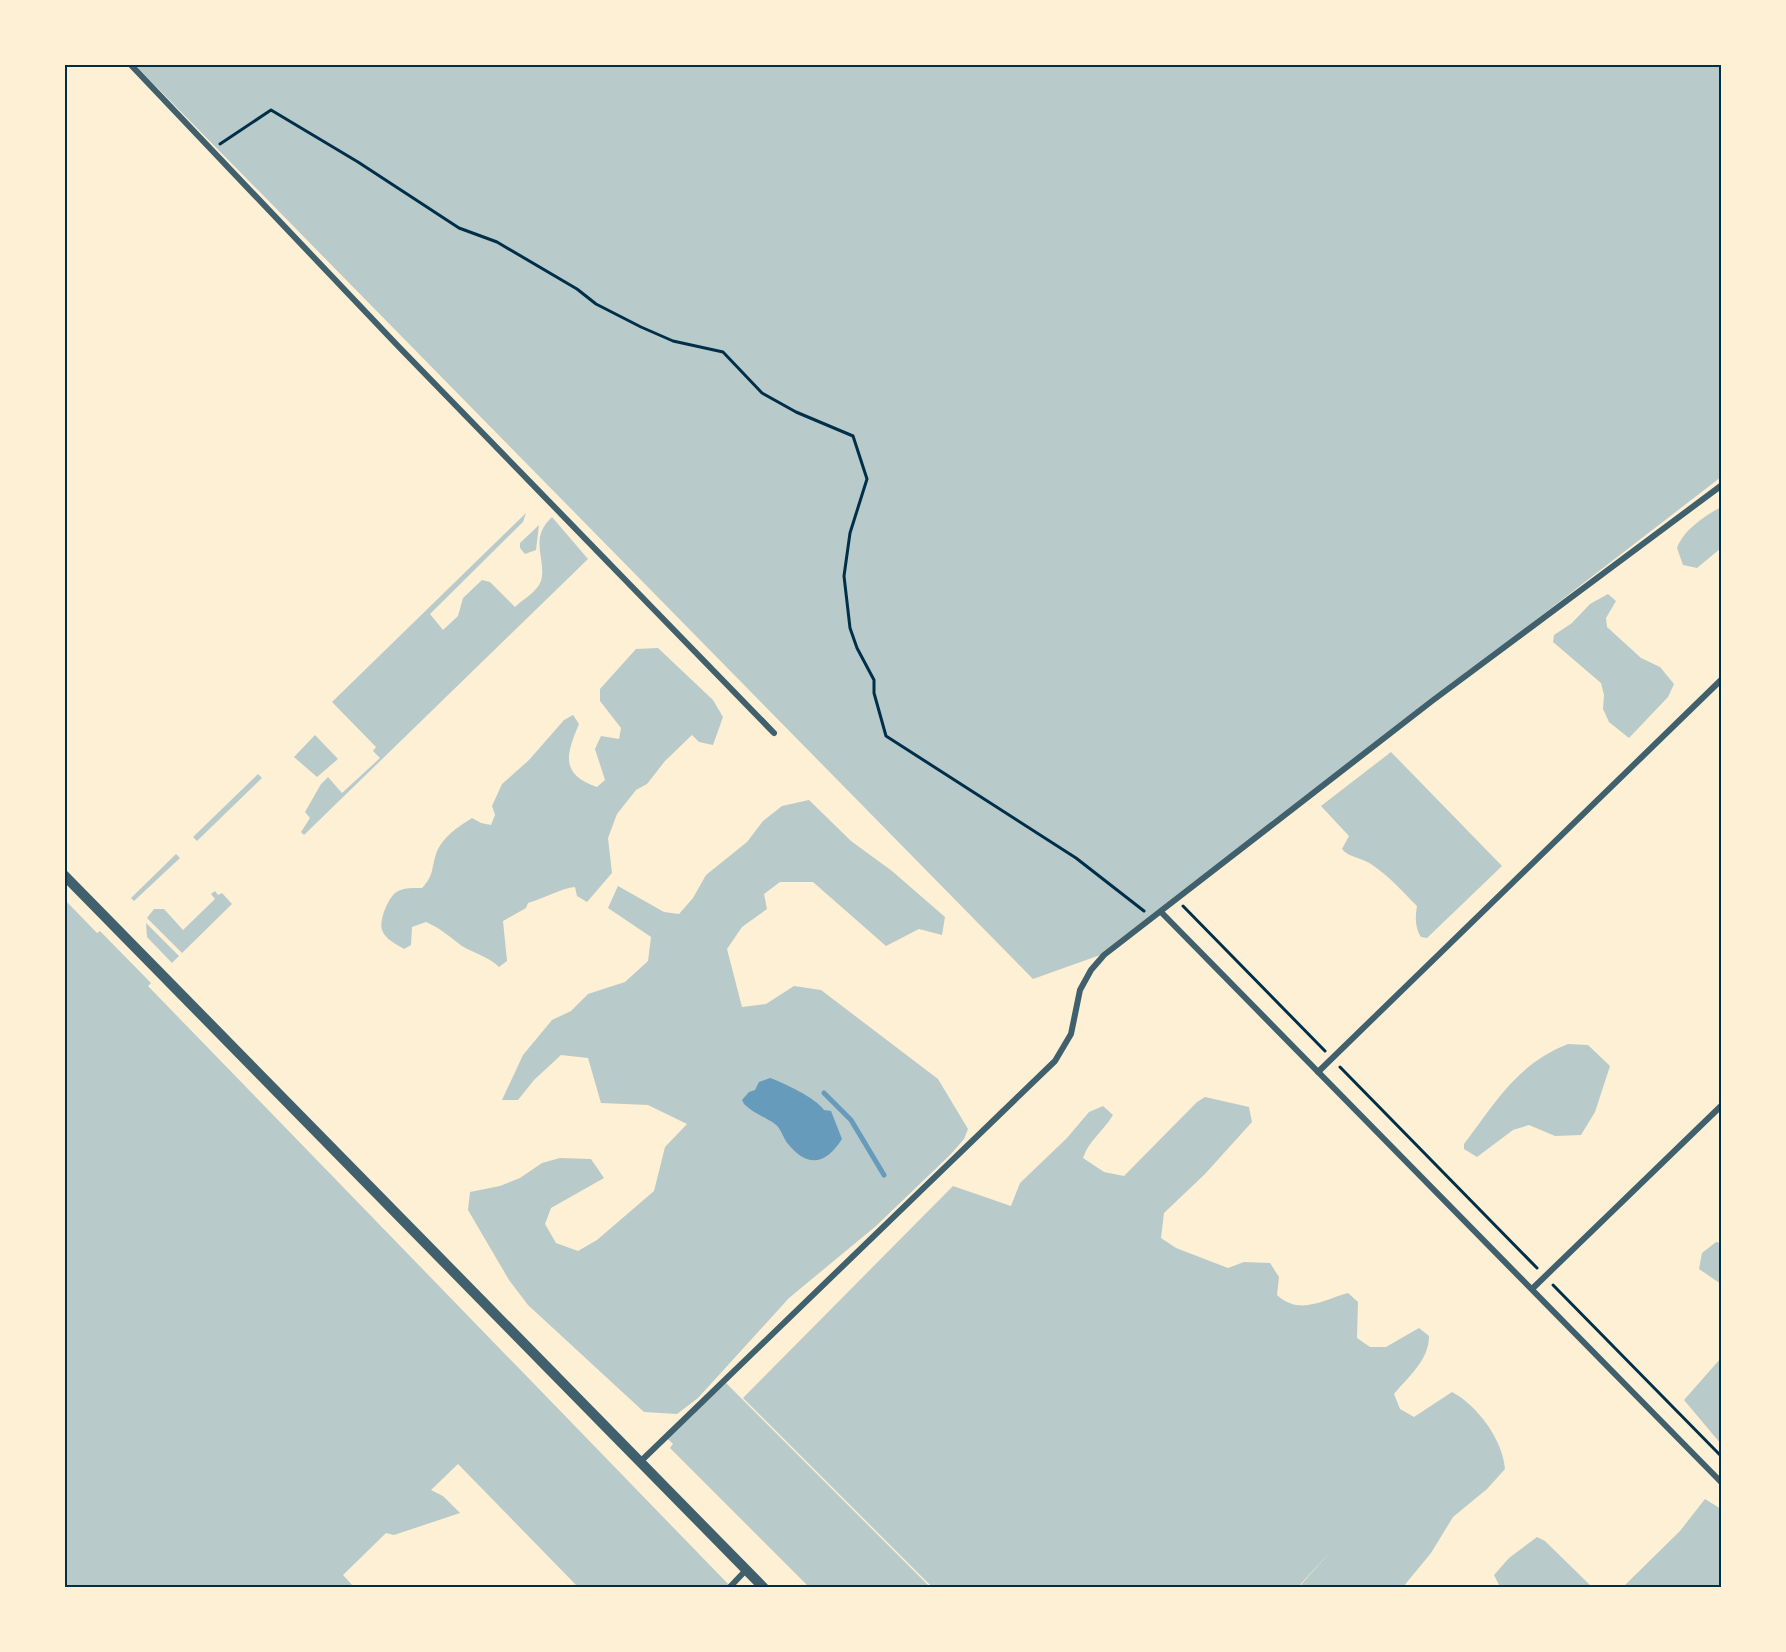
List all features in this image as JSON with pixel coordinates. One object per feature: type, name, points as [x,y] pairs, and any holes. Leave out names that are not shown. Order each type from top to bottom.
[{"type":"street","points":[[130,64],[211,151],[774,733]]},
{"type":"street","points":[[640,1462],[1055,1061],[1071,1034],[1080,990],[1091,970],[1104,955],[1432,701],[1722,485]]},
{"type":"street","points":[[1318,1072],[1722,679]]},
{"type":"street","points":[[64,875],[764,1587]]},
{"type":"street","points":[[1161,912],[1722,1483]]},
{"type":"street","points":[[1532,1289],[1722,1105]]},
{"type":"street","points":[[729,1587],[746,1570]]},
{"type":"path","points":[[211,151],[271,110],[368,168],[459,228],[498,242],[577,289],[596,304],[641,327],[673,341],[723,352],[762,393],[796,412],[853,436],[867,479],[850,533],[844,576],[850,628],[856,648],[874,680],[874,693],[886,736],[1076,858],[1153,918]]},
{"type":"path","points":[[1177,900],[1326,1053]]},
{"type":"path","points":[[1340,1067],[1538,1269]]},
{"type":"path","points":[[1553,1285],[1722,1457]]},
{"type":"shaded area","points":[[135,65],[1721,65],[1721,477],[1103,954],[1033,979]]},
{"type":"shaded area","points":[[1721,507],[1721,548],[1697,568],[1683,565],[1677,548],[1680,541],[1695,524]]},
{"type":"shaded area","points":[[526,513],[523,522],[430,614],[443,630],[458,616],[463,598],[482,580],[490,582],[515,607],[533,592],[541,581],[541,533],[552,517],[588,559],[304,835],[301,832],[310,818],[305,812],[321,784],[328,777],[342,793],[380,758],[373,751],[376,747],[332,702]]},
{"type":"shaded area","points":[[539,525],[536,550],[525,554],[520,548],[520,543]]},
{"type":"shaded area","points":[[1608,594],[1616,601],[1606,618],[1607,627],[1641,658],[1660,667],[1674,684],[1668,697],[1629,738],[1609,722],[1603,709],[1604,695],[1601,683],[1553,642],[1554,635],[1572,623],[1590,604]]},
{"type":"shaded area","points":[[658,648],[713,700],[723,717],[713,745],[699,742],[692,735],[665,761],[647,784],[636,790],[617,814],[608,838],[612,873],[587,902],[577,896],[575,887],[570,888],[528,903],[526,908],[503,921],[507,961],[499,967],[426,922],[412,927],[411,945],[404,949],[388,939],[381,926],[384,911],[391,897],[404,889],[422,888],[430,876],[439,848],[446,838],[461,825],[472,818],[491,825],[495,815],[492,806],[502,784],[529,760],[564,720],[573,715],[579,724],[569,754],[572,770],[585,782],[597,787],[605,780],[595,749],[601,736],[619,739],[621,728],[600,701],[600,689],[636,649]]},
{"type":"shaded area","points":[[315,735],[338,759],[317,777],[294,757]]},
{"type":"shaded area","points":[[1391,752],[1502,866],[1427,938],[1421,937],[1418,930],[1417,906],[1378,869],[1342,849],[1349,836],[1321,806]]},
{"type":"shaded area","points":[[258,774],[262,778],[197,841],[193,837]]},
{"type":"shaded area","points":[[809,800],[851,841],[892,871],[945,917],[942,935],[919,929],[886,946],[813,882],[780,882],[764,894],[767,909],[742,927],[727,949],[742,1007],[766,1004],[794,986],[821,990],[938,1079],[968,1129],[964,1139],[951,1154],[876,1226],[789,1298],[698,1398],[677,1414],[644,1412],[528,1305],[509,1280],[468,1210],[470,1192],[500,1186],[520,1178],[542,1163],[560,1158],[591,1159],[604,1178],[551,1208],[545,1224],[556,1243],[578,1251],[597,1240],[654,1191],[665,1147],[687,1124],[648,1105],[601,1103],[588,1058],[561,1055],[534,1080],[518,1100],[502,1100],[523,1055],[552,1020],[571,1011],[588,994],[625,982],[648,961],[651,937],[608,908],[618,886],[664,912],[679,914],[693,898],[706,875],[747,842],[763,821],[782,806]]},
{"type":"shaded area","points":[[176,854],[180,858],[134,901],[131,898]]},
{"type":"shaded area","points":[[215,891],[218,895],[222,893],[232,904],[182,953],[147,918],[154,909],[164,909],[183,930],[215,899],[211,894]]},
{"type":"shaded area","points":[[65,900],[97,933],[100,931],[151,983],[148,986],[731,1587],[578,1587],[458,1464],[431,1490],[443,1496],[460,1513],[394,1535],[386,1533],[343,1575],[354,1587],[65,1587]]},
{"type":"shaded area","points":[[146,923],[179,956],[172,963],[147,937]]},
{"type":"shaded area","points":[[1568,1044],[1588,1045],[1610,1066],[1595,1112],[1581,1135],[1555,1136],[1529,1125],[1513,1130],[1477,1157],[1464,1149],[1464,1144],[1487,1113],[1521,1073],[1550,1052]]},
{"type":"shaded area","points":[[1205,1097],[1249,1107],[1252,1122],[1205,1174],[1164,1213],[1161,1238],[1176,1248],[1228,1268],[1244,1262],[1270,1263],[1279,1277],[1277,1295],[1294,1305],[1320,1302],[1348,1293],[1358,1302],[1357,1338],[1370,1347],[1386,1347],[1419,1328],[1429,1336],[1428,1345],[1422,1360],[1394,1394],[1400,1409],[1414,1417],[1452,1392],[1471,1405],[1487,1424],[1499,1447],[1505,1469],[1487,1489],[1453,1517],[1431,1553],[1403,1587],[1299,1587],[1332,1550],[1298,1587],[932,1587],[743,1398],[953,1186],[1011,1206],[1020,1183],[1067,1138],[1089,1112],[1103,1106],[1113,1115],[1089,1146],[1083,1158],[1104,1172],[1124,1176],[1197,1102]]},
{"type":"shaded area","points":[[1716,1242],[1721,1243],[1721,1284],[1699,1269],[1702,1253]]},
{"type":"shaded area","points":[[1721,1358],[1721,1444],[1684,1400]]},
{"type":"shaded area","points":[[725,1382],[930,1587],[809,1587],[670,1448],[673,1444],[667,1438]]},
{"type":"shaded area","points":[[1705,1499],[1721,1509],[1721,1587],[1623,1587],[1680,1531]]},
{"type":"shaded area","points":[[1537,1537],[1545,1541],[1592,1587],[1500,1587],[1494,1575],[1509,1558]]},
{"type":"water","points":[[770,1078],[807,1096],[824,1110],[831,1111],[842,1139],[836,1148],[822,1159],[809,1160],[802,1157],[788,1144],[777,1126],[744,1104],[742,1100],[749,1092],[755,1090],[759,1082]]},
{"type":"waterway","points":[[824,1093],[851,1120],[884,1175]]}]
